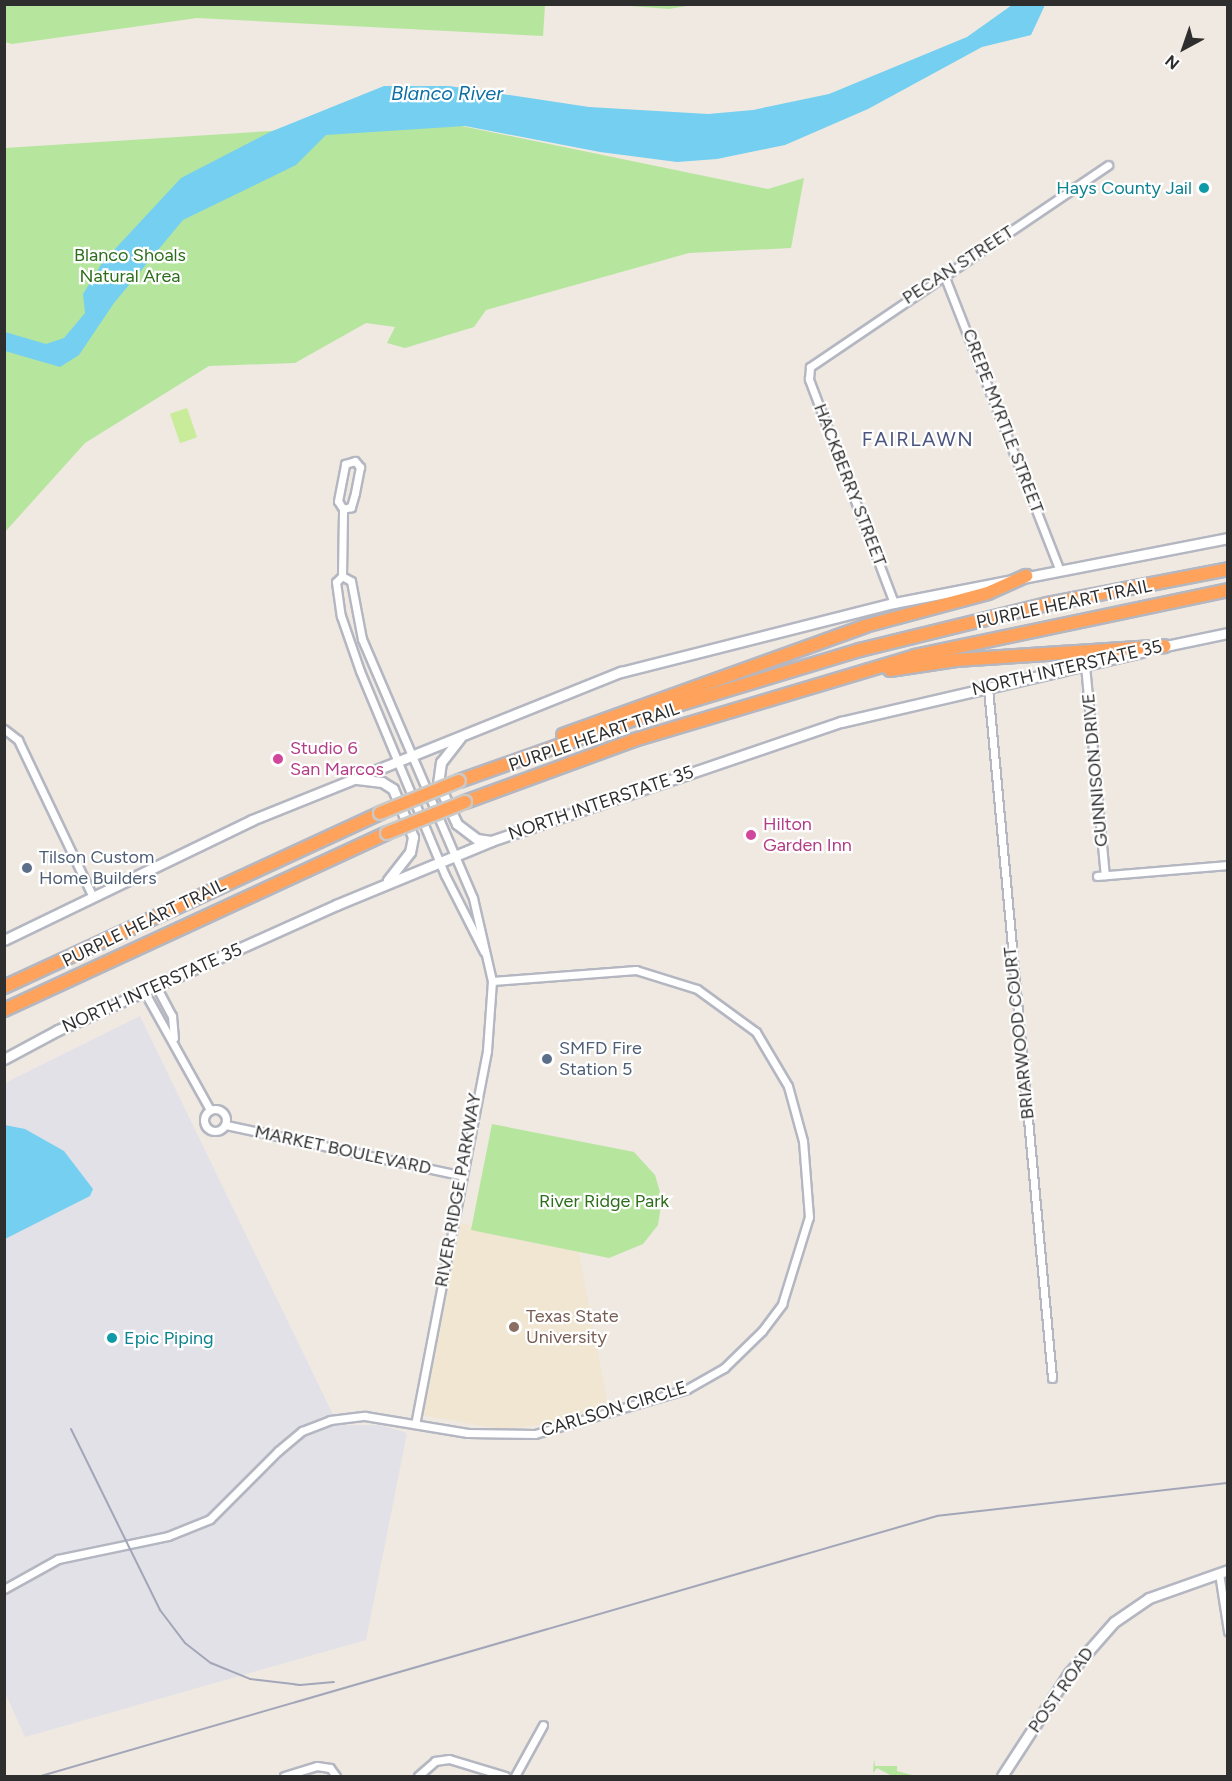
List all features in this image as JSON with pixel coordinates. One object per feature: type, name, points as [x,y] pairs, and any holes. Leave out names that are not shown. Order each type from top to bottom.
[{"type":"highway","name":"PURPLE HEART TRAIL","points":[[4,987],[380,813],[459,781],[651,713],[860,650],[1047,604],[1227,569]]},
{"type":"highway","points":[[459,781],[520,752],[718,677],[865,626],[988,593],[1026,576]]},
{"type":"highway","name":"PURPLE HEART TRAIL","points":[[4,1010],[387,833],[634,740],[829,681],[1003,634],[1227,590]]},
{"type":"highway","points":[[829,681],[956,660],[1166,646]]},
{"type":"main road","points":[[4,940],[345,780],[621,672],[894,603],[1227,538]]},
{"type":"main road","name":"NORTH INTERSTATE 35","points":[[4,1059],[384,884],[491,841],[841,722],[1227,633]]},
{"type":"main road","points":[[464,735],[445,754],[438,783],[457,824],[477,839],[491,841]]},
{"type":"main road","points":[[345,780],[370,778],[393,789],[413,837],[410,852],[384,884]]},
{"type":"main road","name":"POST ROAD","points":[[1002,1776],[1069,1673],[1114,1622],[1149,1598],[1223,1572]]},
{"type":"street","name":"PECAN STREET","points":[[810,367],[1108,165]]},
{"type":"street","name":"CREPE MYRTLE STREET","points":[[944,275],[1059,569]]},
{"type":"street","name":"HACKBERRY STREET","points":[[810,367],[809,380],[894,603]]},
{"type":"street","name":"RIVER RIDGE PARKWAY","points":[[343,509],[351,507],[355,493],[360,467],[355,461],[345,464],[338,501],[343,509],[342,576],[336,582],[344,629],[440,862],[486,955]]},
{"type":"street","name":"RIVER RIDGE PARKWAY","points":[[342,576],[351,581],[362,639],[455,856],[483,928],[492,981],[487,1051],[460,1175],[415,1424]]},
{"type":"street","name":"GUNNISON DRIVE","points":[[1085,665],[1101,875],[1227,865]]},
{"type":"street","name":"BRIARWOOD COURT","points":[[988,688],[1052,1378]]},
{"type":"street","points":[[4,729],[18,740],[93,897]]},
{"type":"street","name":"CARLSON CIRCLE","points":[[4,1589],[58,1559],[168,1536],[210,1519],[294,1438],[330,1420],[365,1416],[496,1436],[535,1434],[687,1389],[751,1344],[782,1304],[809,1217],[803,1141],[783,1074],[756,1032],[723,1006],[670,978],[636,970],[492,981]]},
{"type":"street","name":"MARKET BOULEVARD","points":[[157,988],[172,1016],[174,1041]]},
{"type":"street","name":"MARKET BOULEVARD","points":[[145,993],[174,1041],[210,1110]]},
{"type":"street","name":"MARKET BOULEVARD","points":[[210,1110],[223,1112],[226,1125]]},
{"type":"street","name":"MARKET BOULEVARD","points":[[210,1110],[204,1118],[206,1128],[219,1131],[226,1125]]},
{"type":"street","name":"MARKET BOULEVARD","points":[[226,1125],[460,1175]]},
{"type":"street","points":[[1223,1572],[1227,1631]]},
{"type":"street","points":[[514,1776],[543,1725]]},
{"type":"street","points":[[418,1776],[435,1761],[449,1759],[505,1776]]},
{"type":"street","points":[[284,1776],[317,1766],[330,1768],[336,1776]]},
{"type":"shaded area","points":[[140,1016],[338,1425],[381,1425],[407,1433],[366,1640],[25,1737],[5,1693],[5,1083]]},
{"type":"shaded area","name":"Texas State University","points":[[455,1222],[578,1248],[608,1406],[542,1425],[499,1429],[422,1415]]},
{"type":"green space","points":[[4,5],[545,5],[543,36],[197,18],[12,44],[5,42]]},
{"type":"green space","points":[[617,5],[693,5],[669,9]]},
{"type":"green space","name":"Blanco Shoals Natural Area","points":[[360,105],[768,189],[804,178],[791,248],[689,253],[486,310],[474,327],[405,348],[387,343],[395,327],[366,323],[295,363],[209,366],[85,443],[5,532],[5,148],[334,127]]},
{"type":"green space","points":[[187,408],[197,437],[180,443],[170,414]]},
{"type":"green space","name":"River Ridge Park","points":[[492,1124],[634,1152],[655,1175],[662,1199],[658,1225],[643,1244],[609,1258],[471,1230]]},
{"type":"green space","points":[[874,1759],[875,1766],[897,1766],[897,1771],[916,1776],[892,1776],[877,1768],[873,1773]]},
{"type":"water","name":"Blanco River","points":[[1012,5],[1045,5],[1031,35],[982,47],[868,109],[785,145],[717,159],[677,162],[600,152],[465,126],[326,135],[296,165],[183,220],[114,303],[79,355],[60,367],[5,351],[5,332],[46,344],[64,338],[85,313],[83,294],[102,263],[181,178],[270,132],[384,86],[449,86],[589,107],[708,114],[753,110],[829,94],[967,37]]},
{"type":"water","points":[[5,1125],[25,1129],[64,1151],[93,1189],[90,1196],[5,1239]]},
{"type":"railway","points":[[71,1429],[160,1610],[185,1643],[211,1663],[250,1679],[300,1685],[334,1682]]},
{"type":"railway","points":[[41,1776],[937,1516],[1228,1483]]},
{"type":"place","name":"Hays County Jail","points":[[1204,188]]},
{"type":"place","name":"Studio 6 San Marcos","points":[[278,759]]},
{"type":"place","name":"Hilton Garden Inn","points":[[751,835]]},
{"type":"place","name":"Tilson Custom Home Builders","points":[[27,868]]},
{"type":"place","name":"SMFD Fire Station 5","points":[[547,1059]]},
{"type":"place","name":"Texas State University","points":[[514,1327]]},
{"type":"place","name":"Epic Piping","points":[[112,1338]]},
{"type":"district","name":"FAIRLAWN","points":[[918,439]]}]
